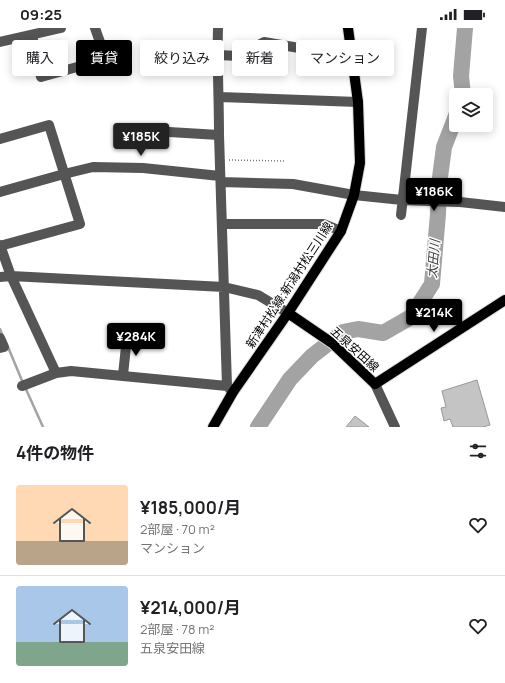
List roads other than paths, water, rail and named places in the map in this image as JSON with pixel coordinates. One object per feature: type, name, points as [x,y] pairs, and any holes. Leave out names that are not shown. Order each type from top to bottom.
[{"type":"main road","name":"新津村松線;新潟村松三川線","points":[[348,28],[350,40]]},
{"type":"main road","name":"新津村松線;新潟村松三川線","points":[[213,427],[230,389],[288,313],[341,231],[354,195],[360,163],[358,102],[355,76]]},
{"type":"main road","name":"五泉安田線","points":[[288,313],[332,343],[375,384],[505,300]]},
{"type":"street","points":[[0,42],[61,28]]},
{"type":"street","points":[[32,35],[41,77],[106,59],[95,28]]},
{"type":"street","points":[[218,28],[218,40]]},
{"type":"street","points":[[401,215],[405,200],[422,28]]},
{"type":"street","points":[[224,55],[239,56],[264,42],[296,47]]},
{"type":"street","points":[[22,386],[56,373],[71,371],[230,389],[220,179],[218,76]]},
{"type":"street","points":[[219,97],[358,102]]},
{"type":"street","points":[[0,138],[49,125],[80,224],[0,245],[11,276],[56,373]]},
{"type":"street","points":[[169,132],[219,135]]},
{"type":"street","points":[[0,192],[93,167],[143,168],[220,179],[293,184],[354,195],[405,200],[460,202],[505,207]]},
{"type":"street","points":[[222,224],[324,224],[341,231]]},
{"type":"street","points":[[0,277],[11,276],[224,287],[258,294],[288,313]]},
{"type":"street","points":[[123,376],[127,337]]},
{"type":"street","points":[[0,338],[4,347],[0,348]]},
{"type":"street","points":[[375,384],[395,427]]},
{"type":"waterway","name":"太田川","points":[[462,88],[461,76],[465,28]]},
{"type":"waterway","name":"太田川","points":[[258,427],[290,379],[312,356],[343,332],[358,329],[383,333],[411,317],[432,284],[439,185],[444,147],[450,132]]},
{"type":"waterway","points":[[0,329],[3,337]]},
{"type":"waterway","points":[[8,347],[23,383]]},
{"type":"waterway","points":[[25,387],[43,427]]}]
